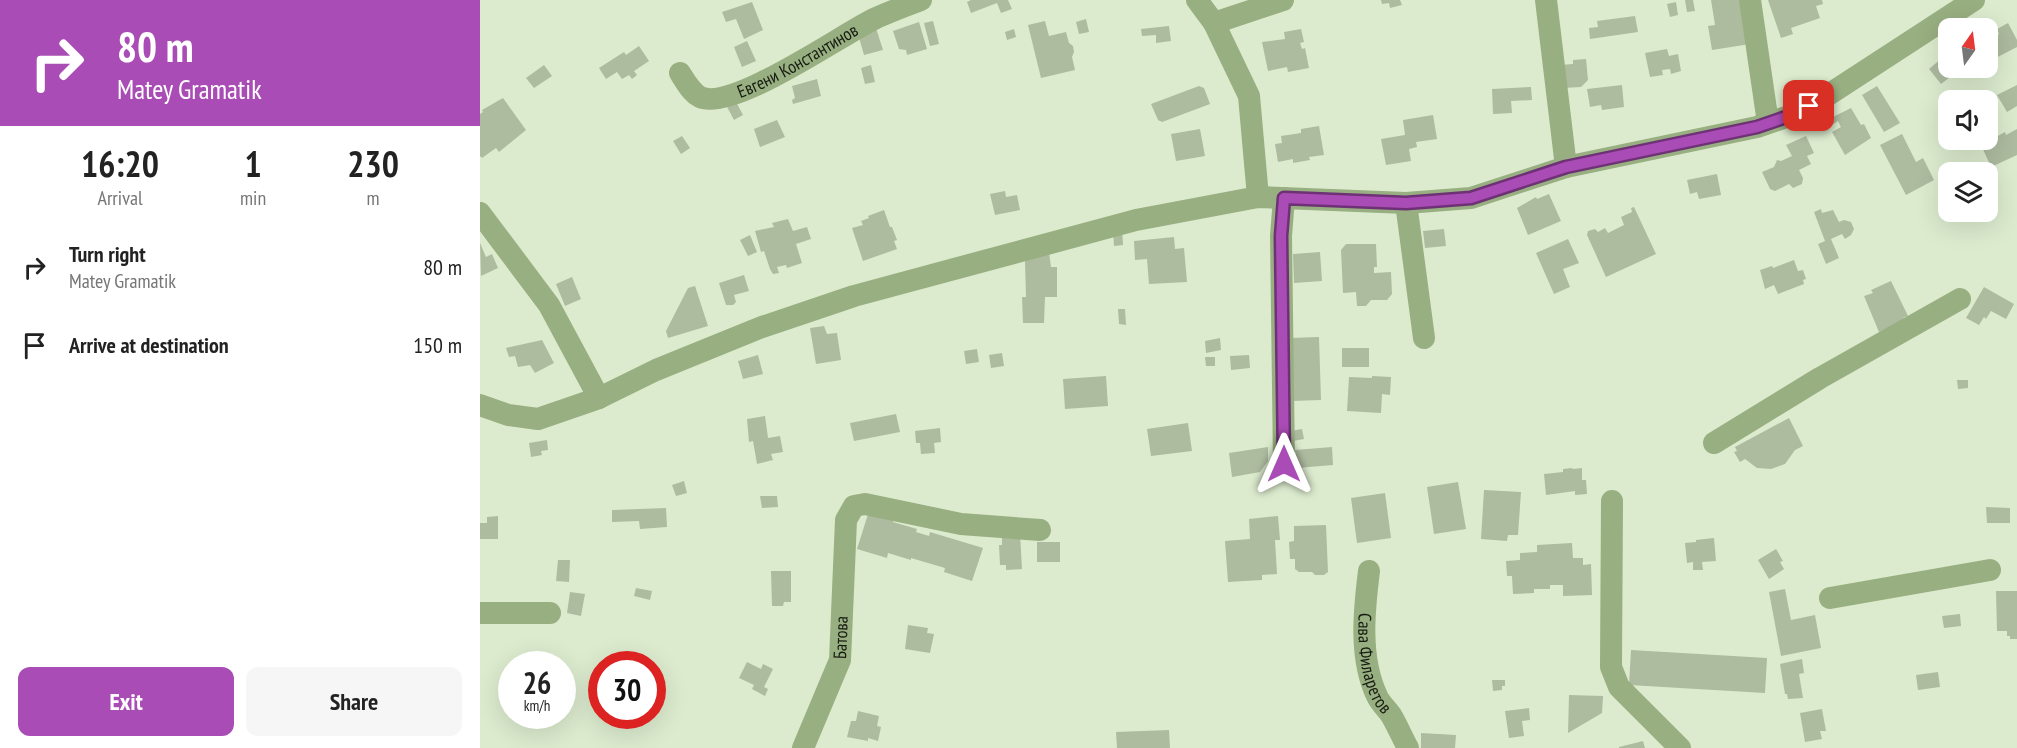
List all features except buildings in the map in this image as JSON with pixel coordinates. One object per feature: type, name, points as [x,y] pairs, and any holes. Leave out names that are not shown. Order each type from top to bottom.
[{"type":"street","name":"Евгени Константинов","points":[[680,72],[687,86],[700,97],[717,99],[729,96],[800,62],[870,10],[921,0]]},
{"type":"street","points":[[1197,0],[1214,23],[1248,96],[1258,197]]},
{"type":"street","points":[[1214,23],[1283,0]]},
{"type":"street","points":[[1546,0],[1566,167]]},
{"type":"street","points":[[1750,0],[1768,123]]},
{"type":"street","points":[[480,405],[507,415],[538,419],[599,398],[656,370],[762,327],[854,296],[1136,220],[1258,197],[1406,203],[1471,198],[1566,167],[1768,123],[1792,115],[1825,97],[1974,0]]},
{"type":"street","points":[[1284,198],[1281,236],[1284,464]]},
{"type":"street","points":[[1406,203],[1424,338]]},
{"type":"street","points":[[480,213],[549,305],[599,398]]},
{"type":"street","points":[[1714,443],[1820,378],[1960,300]]},
{"type":"street","points":[[1612,501],[1611,667],[1619,687],[1680,748]]},
{"type":"street","name":"Батова","points":[[804,748],[840,660],[846,520],[854,506],[865,504],[961,524],[1040,530]]},
{"type":"street","points":[[1830,598],[1990,570]]},
{"type":"street","name":"Сава Филаретов","points":[[1368,571],[1365,640],[1368,672],[1377,697],[1391,715],[1408,748]]},
{"type":"street","points":[[480,613],[550,613]]},
{"type":"route","points":[[1284,464],[1281,236],[1284,198],[1406,203],[1471,198],[1566,167],[1757,127],[1792,115],[1809,106]]}]
